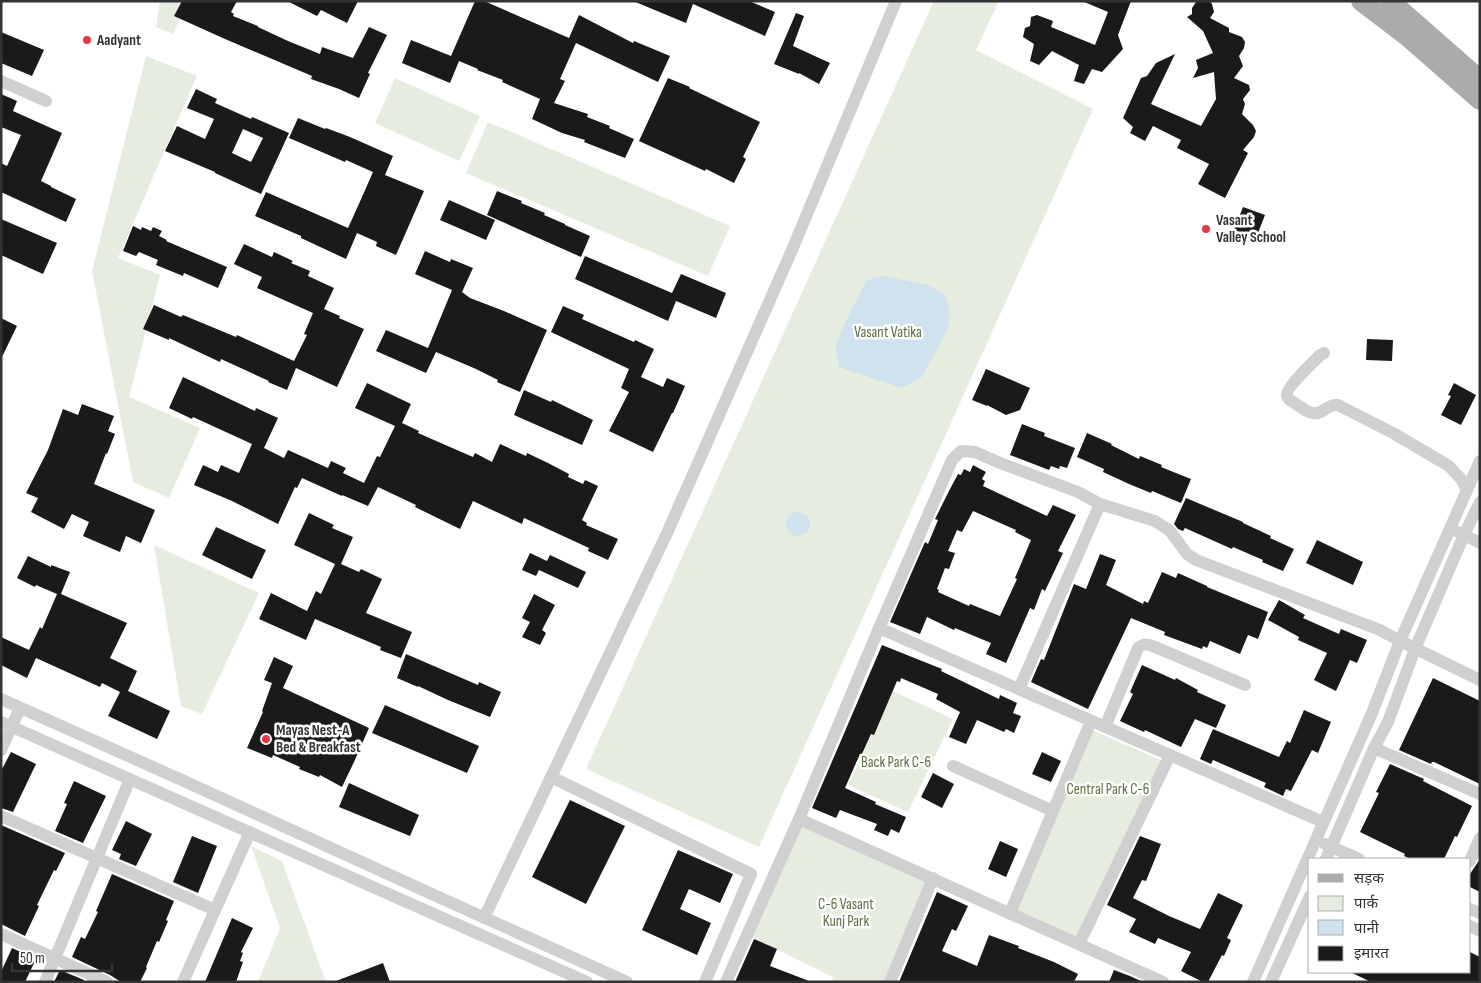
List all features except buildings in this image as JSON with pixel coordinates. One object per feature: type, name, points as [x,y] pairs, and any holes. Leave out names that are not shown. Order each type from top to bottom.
[{"type":"main road","points":[[1361,1],[1407,36],[1480,100]]},
{"type":"main road","points":[[1390,1],[1480,80]]},
{"type":"street","points":[[484,918],[668,531],[796,241],[896,1]]},
{"type":"street","points":[[1,81],[46,101]]},
{"type":"street","points":[[1324,353],[1319,356],[1287,392],[1290,400],[1314,414],[1321,412],[1332,404],[1338,405],[1393,432],[1449,466],[1461,479],[1467,490]]},
{"type":"street","points":[[726,982],[800,819],[879,628],[952,460],[961,451],[974,452],[1052,481],[1100,504],[1156,521],[1170,531],[1187,554],[1196,560],[1380,630],[1480,680]]},
{"type":"street","points":[[1314,857],[1315,841],[1480,460]]},
{"type":"street","points":[[1326,858],[1374,748],[1388,722],[1415,649],[1480,502]]},
{"type":"street","points":[[1019,689],[1100,504]]},
{"type":"street","points":[[1449,528],[1480,542]]},
{"type":"street","points":[[879,628],[1324,822]]},
{"type":"street","points":[[1105,727],[1138,648],[1142,644],[1149,644],[1244,686]]},
{"type":"street","points":[[1,699],[184,780],[627,982]]},
{"type":"street","points":[[1,750],[6,724],[20,708]]},
{"type":"street","points":[[1010,913],[1091,721]]},
{"type":"street","points":[[6,724],[587,982]]},
{"type":"street","points":[[1374,748],[1480,794]]},
{"type":"street","points":[[1079,944],[1170,755]]},
{"type":"street","points":[[953,766],[1053,811]]},
{"type":"street","points":[[551,776],[751,874],[705,982]]},
{"type":"street","points":[[45,982],[130,779]]},
{"type":"street","points":[[180,801],[184,780]]},
{"type":"street","points":[[1,816],[215,910]]},
{"type":"street","points":[[800,819],[1164,982]]},
{"type":"street","points":[[183,982],[250,832]]},
{"type":"street","points":[[1471,858],[1480,838]]},
{"type":"street","points":[[1315,841],[1357,858]]},
{"type":"street","points":[[1253,982],[1308,869]]},
{"type":"street","points":[[890,982],[933,878]]},
{"type":"street","points":[[1272,982],[1308,901]]},
{"type":"street","points":[[1,934],[107,982]]},
{"type":"green space","points":[[160,1],[188,1],[173,34],[156,27]]},
{"type":"green space","name":"Vasant Vatika","points":[[934,1],[999,1],[976,50],[1093,109],[759,847],[586,769]]},
{"type":"green space","points":[[146,56],[197,76],[118,258],[160,275],[129,397],[200,428],[169,498],[133,482],[92,271]]},
{"type":"green space","points":[[395,78],[480,116],[459,161],[375,123]]},
{"type":"green space","points":[[488,122],[730,226],[708,276],[466,173]]},
{"type":"green space","points":[[154,545],[259,593],[202,714],[181,706]]},
{"type":"green space","name":"Back Park C-6","points":[[893,691],[953,719],[908,812],[848,785]]},
{"type":"green space","name":"Central Park C-6","points":[[1090,729],[1165,762],[1079,944],[1010,913]]},
{"type":"green space","name":"C-6 Vasant Kunj Park","points":[[797,824],[933,878],[890,982],[832,982],[833,977],[747,935]]},
{"type":"green space","points":[[251,846],[282,861],[326,982],[258,982],[280,928]]},
{"type":"water","points":[[885,276],[931,286],[946,297],[950,312],[948,328],[922,377],[902,388],[839,367],[836,345],[845,323],[867,280]]},
{"type":"water","points":[[798,512],[806,516],[810,524],[806,532],[798,536],[790,532],[786,524],[790,516]]},
{"type":"place","name":"Aadyant","points":[[87,40]]},
{"type":"place","name":"Vasant Valley School","points":[[1206,229]]},
{"type":"place","name":"Mayas Nest-A Bed & Breakfast","points":[[266,739]]}]
